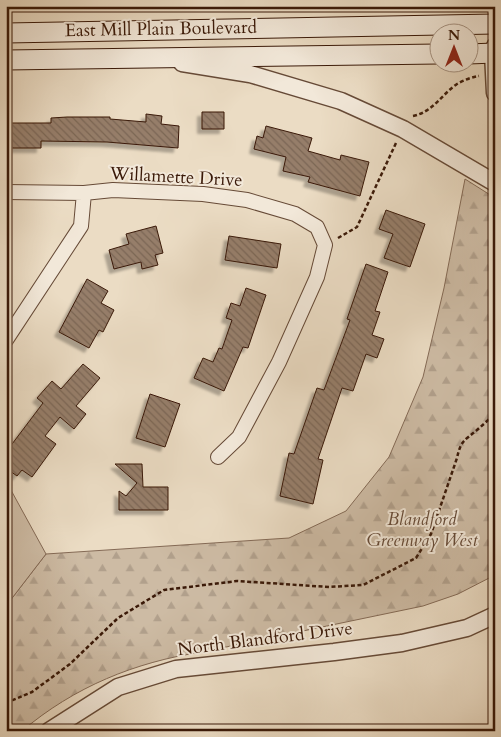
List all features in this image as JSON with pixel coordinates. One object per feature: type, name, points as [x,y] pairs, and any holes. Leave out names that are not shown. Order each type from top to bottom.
[{"type":"main road","name":"East Mill Plain Boulevard","points":[[6,33],[495,24]]},
{"type":"main road","points":[[478,53],[494,51]]},
{"type":"main road","name":"East Mill Plain Boulevard","points":[[6,60],[428,54]]},
{"type":"street","points":[[494,51],[495,93]]},
{"type":"street","points":[[143,57],[250,74],[341,101],[403,129],[495,183]]},
{"type":"street","name":"Willamette Drive","points":[[6,192],[84,193],[113,190],[203,194],[247,200],[295,214],[317,227],[326,245]]},
{"type":"street","points":[[6,340],[81,226],[84,193]]},
{"type":"street","points":[[218,457],[239,437],[279,362],[317,277],[326,245]]},
{"type":"street","name":"North Blandford Drive","points":[[49,731],[118,687],[176,669],[402,643],[467,628],[495,615]]},
{"type":"path","points":[[326,245],[357,227],[403,129],[411,117],[430,110],[457,84],[473,77],[494,73]]},
{"type":"path","points":[[6,702],[32,692],[70,664],[118,618],[164,590],[238,581],[329,587],[363,585],[416,558],[432,534],[460,446],[464,439],[477,431],[495,414]]},
{"type":"green space","name":"Blandford Greenway West","points":[[465,179],[495,198],[495,575],[458,594],[423,606],[153,662],[84,689],[42,715],[22,731],[6,731],[6,606],[46,554],[289,538],[346,511],[389,457],[423,377],[444,288]]},
{"type":"green space","points":[[6,481],[46,554],[6,606]]},
{"type":"building","points":[[202,112],[224,112],[224,129],[202,129]]},
{"type":"building","points":[[146,114],[162,116],[161,124],[179,126],[178,148],[107,142],[41,141],[41,148],[6,148],[6,123],[51,123],[51,118],[67,117],[110,117],[110,119],[146,122]]},
{"type":"building","points":[[266,126],[312,138],[308,151],[340,160],[341,155],[369,162],[360,196],[308,182],[310,177],[283,171],[286,157],[254,149],[257,136],[263,138]]},
{"type":"building","points":[[386,210],[425,224],[410,267],[384,258],[393,234],[379,229]]},
{"type":"building","points":[[156,226],[163,253],[155,255],[158,265],[142,269],[141,262],[114,269],[109,250],[129,244],[126,234]]},
{"type":"building","points":[[229,236],[281,244],[277,268],[225,260]]},
{"type":"building","points":[[366,264],[388,272],[375,311],[380,312],[372,335],[384,339],[377,358],[366,354],[353,391],[342,388],[318,459],[323,460],[313,504],[280,496],[289,453],[294,454],[317,388],[324,390],[350,320],[347,319]]},
{"type":"building","points":[[87,279],[108,291],[101,303],[114,310],[103,332],[99,330],[89,348],[59,332]]},
{"type":"building","points":[[246,288],[266,295],[248,348],[243,347],[224,391],[194,378],[203,358],[213,362],[219,348],[222,349],[232,320],[226,318],[231,303],[240,306]]},
{"type":"building","points":[[83,364],[100,378],[76,406],[86,414],[74,429],[60,417],[45,436],[56,444],[32,477],[22,470],[17,476],[6,468],[6,452],[43,403],[37,398],[52,381],[61,389]]},
{"type":"building","points":[[150,394],[180,404],[165,447],[136,438]]},
{"type":"building","points":[[115,464],[142,464],[143,487],[168,487],[168,510],[119,510],[119,491],[126,496],[137,483]]}]
